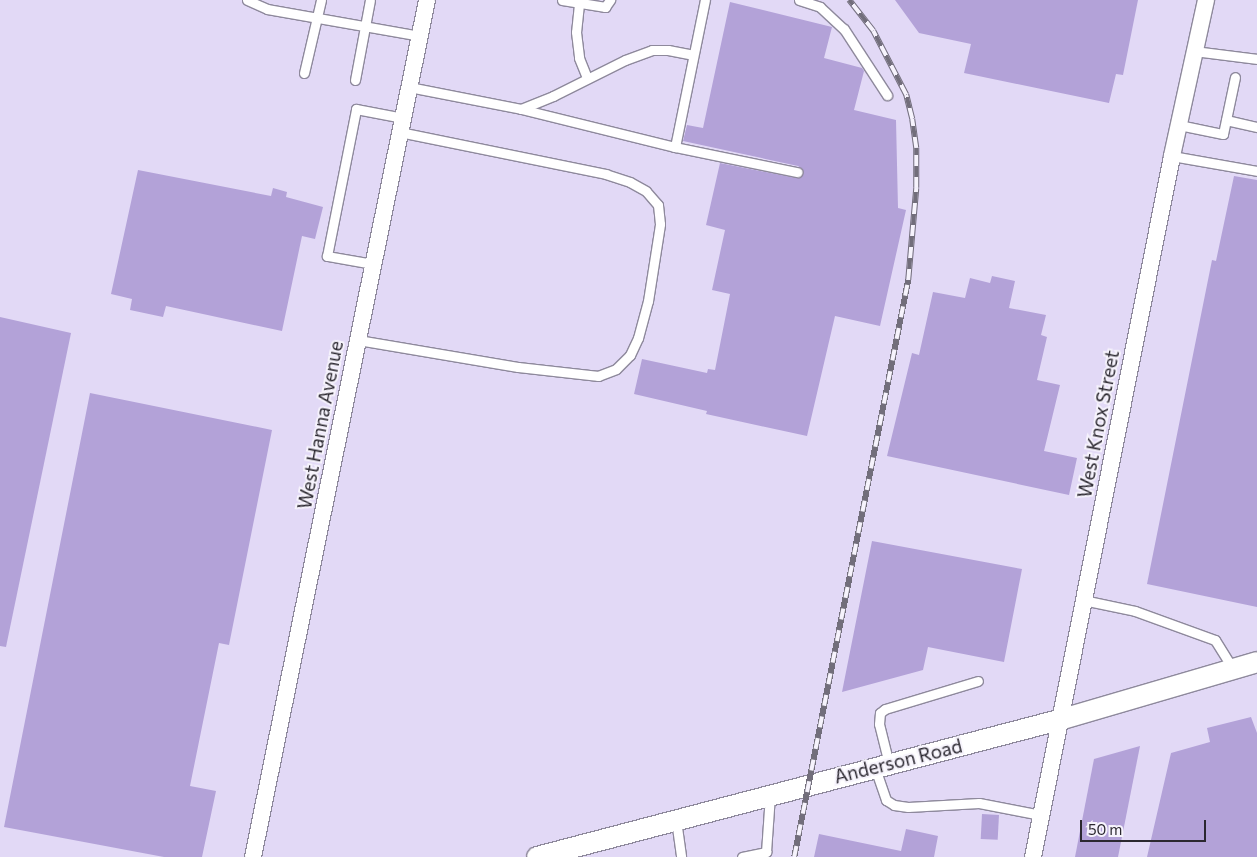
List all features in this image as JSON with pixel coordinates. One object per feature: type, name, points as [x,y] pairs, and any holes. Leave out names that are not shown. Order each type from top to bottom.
[{"type":"street","name":"West Hanna Avenue","points":[[253,857],[427,0]]},
{"type":"street","name":"West Knox Street","points":[[1033,857],[1178,125],[1206,0]]},
{"type":"street","name":"Anderson Road","points":[[538,857],[1059,720],[1257,662]]},
{"type":"lane","points":[[247,0],[267,9],[420,36]]},
{"type":"lane","points":[[304,73],[321,0]]},
{"type":"lane","points":[[355,80],[370,0]]},
{"type":"lane","points":[[562,0],[604,7],[610,0]]},
{"type":"lane","points":[[675,147],[705,0]]},
{"type":"lane","points":[[798,0],[820,7],[844,29],[887,95]]},
{"type":"lane","points":[[579,4],[576,32],[579,58],[587,78]]},
{"type":"lane","points":[[521,109],[652,50],[668,50],[693,55]]},
{"type":"lane","points":[[1194,51],[1257,59]]},
{"type":"lane","points":[[1178,125],[1223,134],[1234,77]]},
{"type":"lane","points":[[410,87],[521,109],[675,147],[797,172]]},
{"type":"lane","points":[[358,340],[518,367],[598,376],[616,369],[630,355],[638,338],[648,300],[660,224],[658,205],[646,191],[630,182],[606,174],[402,125],[356,109],[327,256],[373,264]]},
{"type":"lane","points":[[1226,120],[1257,127]]},
{"type":"lane","points":[[1172,156],[1257,171]]},
{"type":"lane","points":[[1083,600],[1135,611],[1216,640],[1234,669]]},
{"type":"lane","points":[[978,681],[885,709],[880,713],[879,724],[886,800],[894,805],[908,808],[979,802],[1041,815]]},
{"type":"lane","points":[[742,857],[765,854],[770,795]]},
{"type":"lane","points":[[676,820],[681,857]]},
{"type":"shaded area","points":[[0,0],[1257,0],[1257,857],[0,857]]},
{"type":"building","points":[[895,0],[1138,0],[1123,75],[1116,74],[1109,103],[964,73],[971,44],[919,33]]},
{"type":"building","points":[[730,2],[832,27],[824,58],[862,68],[864,71],[854,110],[896,120],[898,208],[906,210],[880,326],[835,316],[807,436],[706,414],[707,411],[634,394],[642,359],[707,373],[708,369],[715,370],[730,294],[712,290],[725,230],[706,225],[720,163],[796,178],[803,174],[803,170],[798,166],[683,141],[687,125],[703,128]]},
{"type":"building","points":[[138,170],[271,196],[273,188],[287,192],[286,197],[323,207],[315,239],[302,236],[282,331],[166,306],[163,317],[130,310],[132,299],[111,294]]},
{"type":"building","points":[[1234,176],[1257,180],[1257,607],[1147,584],[1212,260],[1216,261]]},
{"type":"building","points":[[992,276],[1015,281],[1009,308],[1046,315],[1041,335],[1047,337],[1037,380],[1060,385],[1044,451],[1077,458],[1069,495],[887,456],[912,353],[919,355],[933,292],[965,298],[970,278],[990,283]]},
{"type":"building","points":[[0,317],[71,333],[6,647],[0,646]]},
{"type":"building","points":[[90,393],[272,430],[229,645],[219,643],[190,786],[216,791],[202,857],[164,857],[4,827]]},
{"type":"building","points":[[872,541],[1022,569],[1004,662],[928,647],[923,670],[842,692]]},
{"type":"building","points":[[1251,717],[1257,733],[1257,857],[1147,857],[1171,753],[1210,742],[1207,728]]},
{"type":"building","points":[[1140,746],[1118,857],[1075,857],[1094,759]]},
{"type":"building","points":[[982,814],[999,815],[998,840],[981,839]]},
{"type":"building","points":[[906,829],[938,836],[934,857],[814,857],[819,834],[901,851]]},
{"type":"railway","points":[[794,857],[908,280],[916,188],[916,148],[906,95],[873,31],[849,0]]}]
